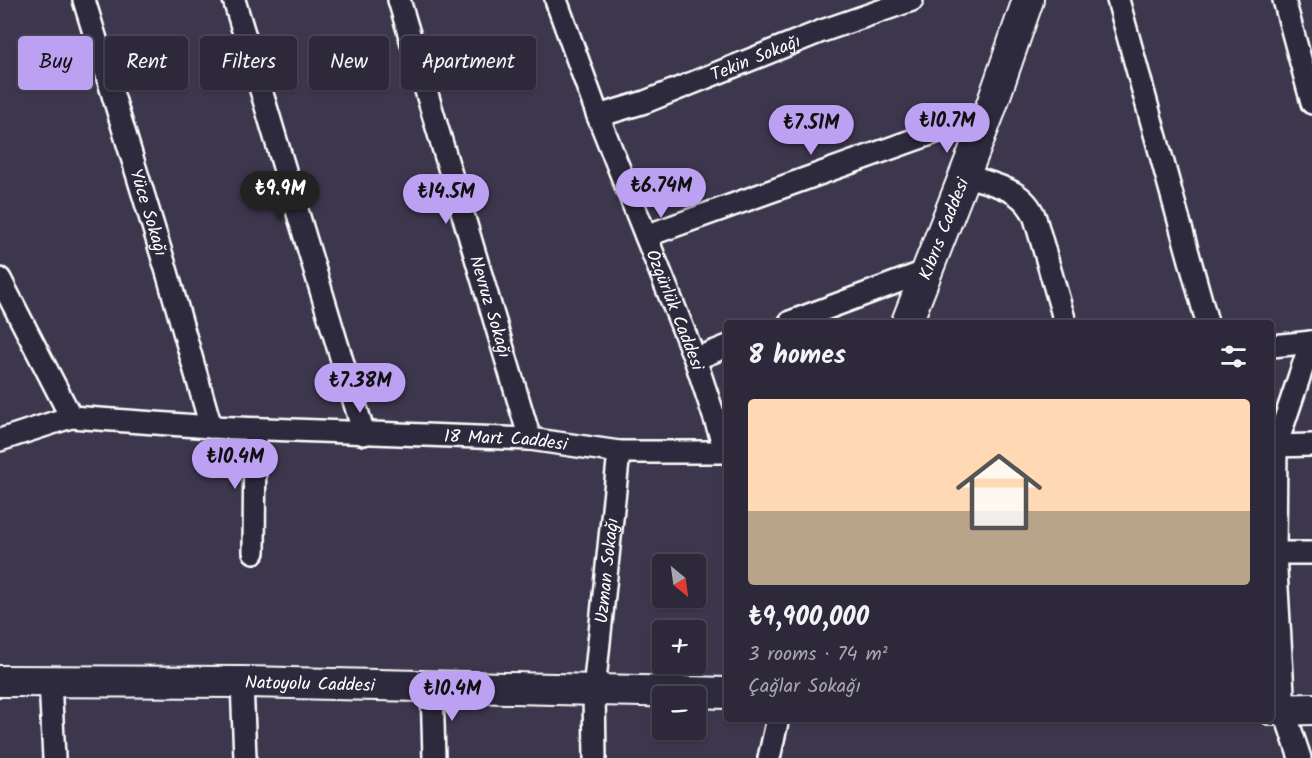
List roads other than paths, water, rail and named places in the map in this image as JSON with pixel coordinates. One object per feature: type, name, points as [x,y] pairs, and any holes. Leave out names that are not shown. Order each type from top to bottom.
[{"type":"main road","name":"Kıbrıs Caddesi","points":[[908,320],[989,113],[1028,0]]},
{"type":"main road","name":"Natoyolu Caddesi","points":[[0,681],[242,682],[724,693]]},
{"type":"street","name":"Yüce Sokağı","points":[[84,0],[167,272],[211,427]]},
{"type":"street","points":[[234,0],[364,434]]},
{"type":"street","name":"Nevruz Sokağı","points":[[399,0],[530,439]]},
{"type":"street","name":"Özgürlük Caddesi","points":[[556,0],[598,116],[695,358],[724,443]]},
{"type":"street","name":"Tekin Sokağı","points":[[598,116],[645,102],[822,31],[912,0]]},
{"type":"street","points":[[1118,0],[1206,320]]},
{"type":"street","points":[[1284,0],[1312,103]]},
{"type":"street","points":[[646,236],[989,113]]},
{"type":"street","points":[[964,175],[1016,193],[1029,204],[1064,320]]},
{"type":"street","points":[[795,320],[927,271]]},
{"type":"street","points":[[0,279],[71,417]]},
{"type":"street","points":[[1274,346],[1311,342],[1274,446],[1312,445]]},
{"type":"street","points":[[695,358],[724,347]]},
{"type":"street","name":"18 Mart Caddesi","points":[[0,440],[71,417],[211,427],[530,439],[619,452],[724,452]]},
{"type":"street","points":[[254,552],[255,429]]},
{"type":"street","name":"Uzman Sokağı","points":[[595,758],[594,690],[619,452]]},
{"type":"street","points":[[1274,553],[1312,553]]},
{"type":"street","points":[[1274,563],[1289,710],[1300,758]]},
{"type":"street","points":[[50,681],[54,758]]},
{"type":"street","points":[[242,682],[245,758]]},
{"type":"street","points":[[432,686],[434,758]]},
{"type":"street","points":[[769,758],[777,722]]}]
